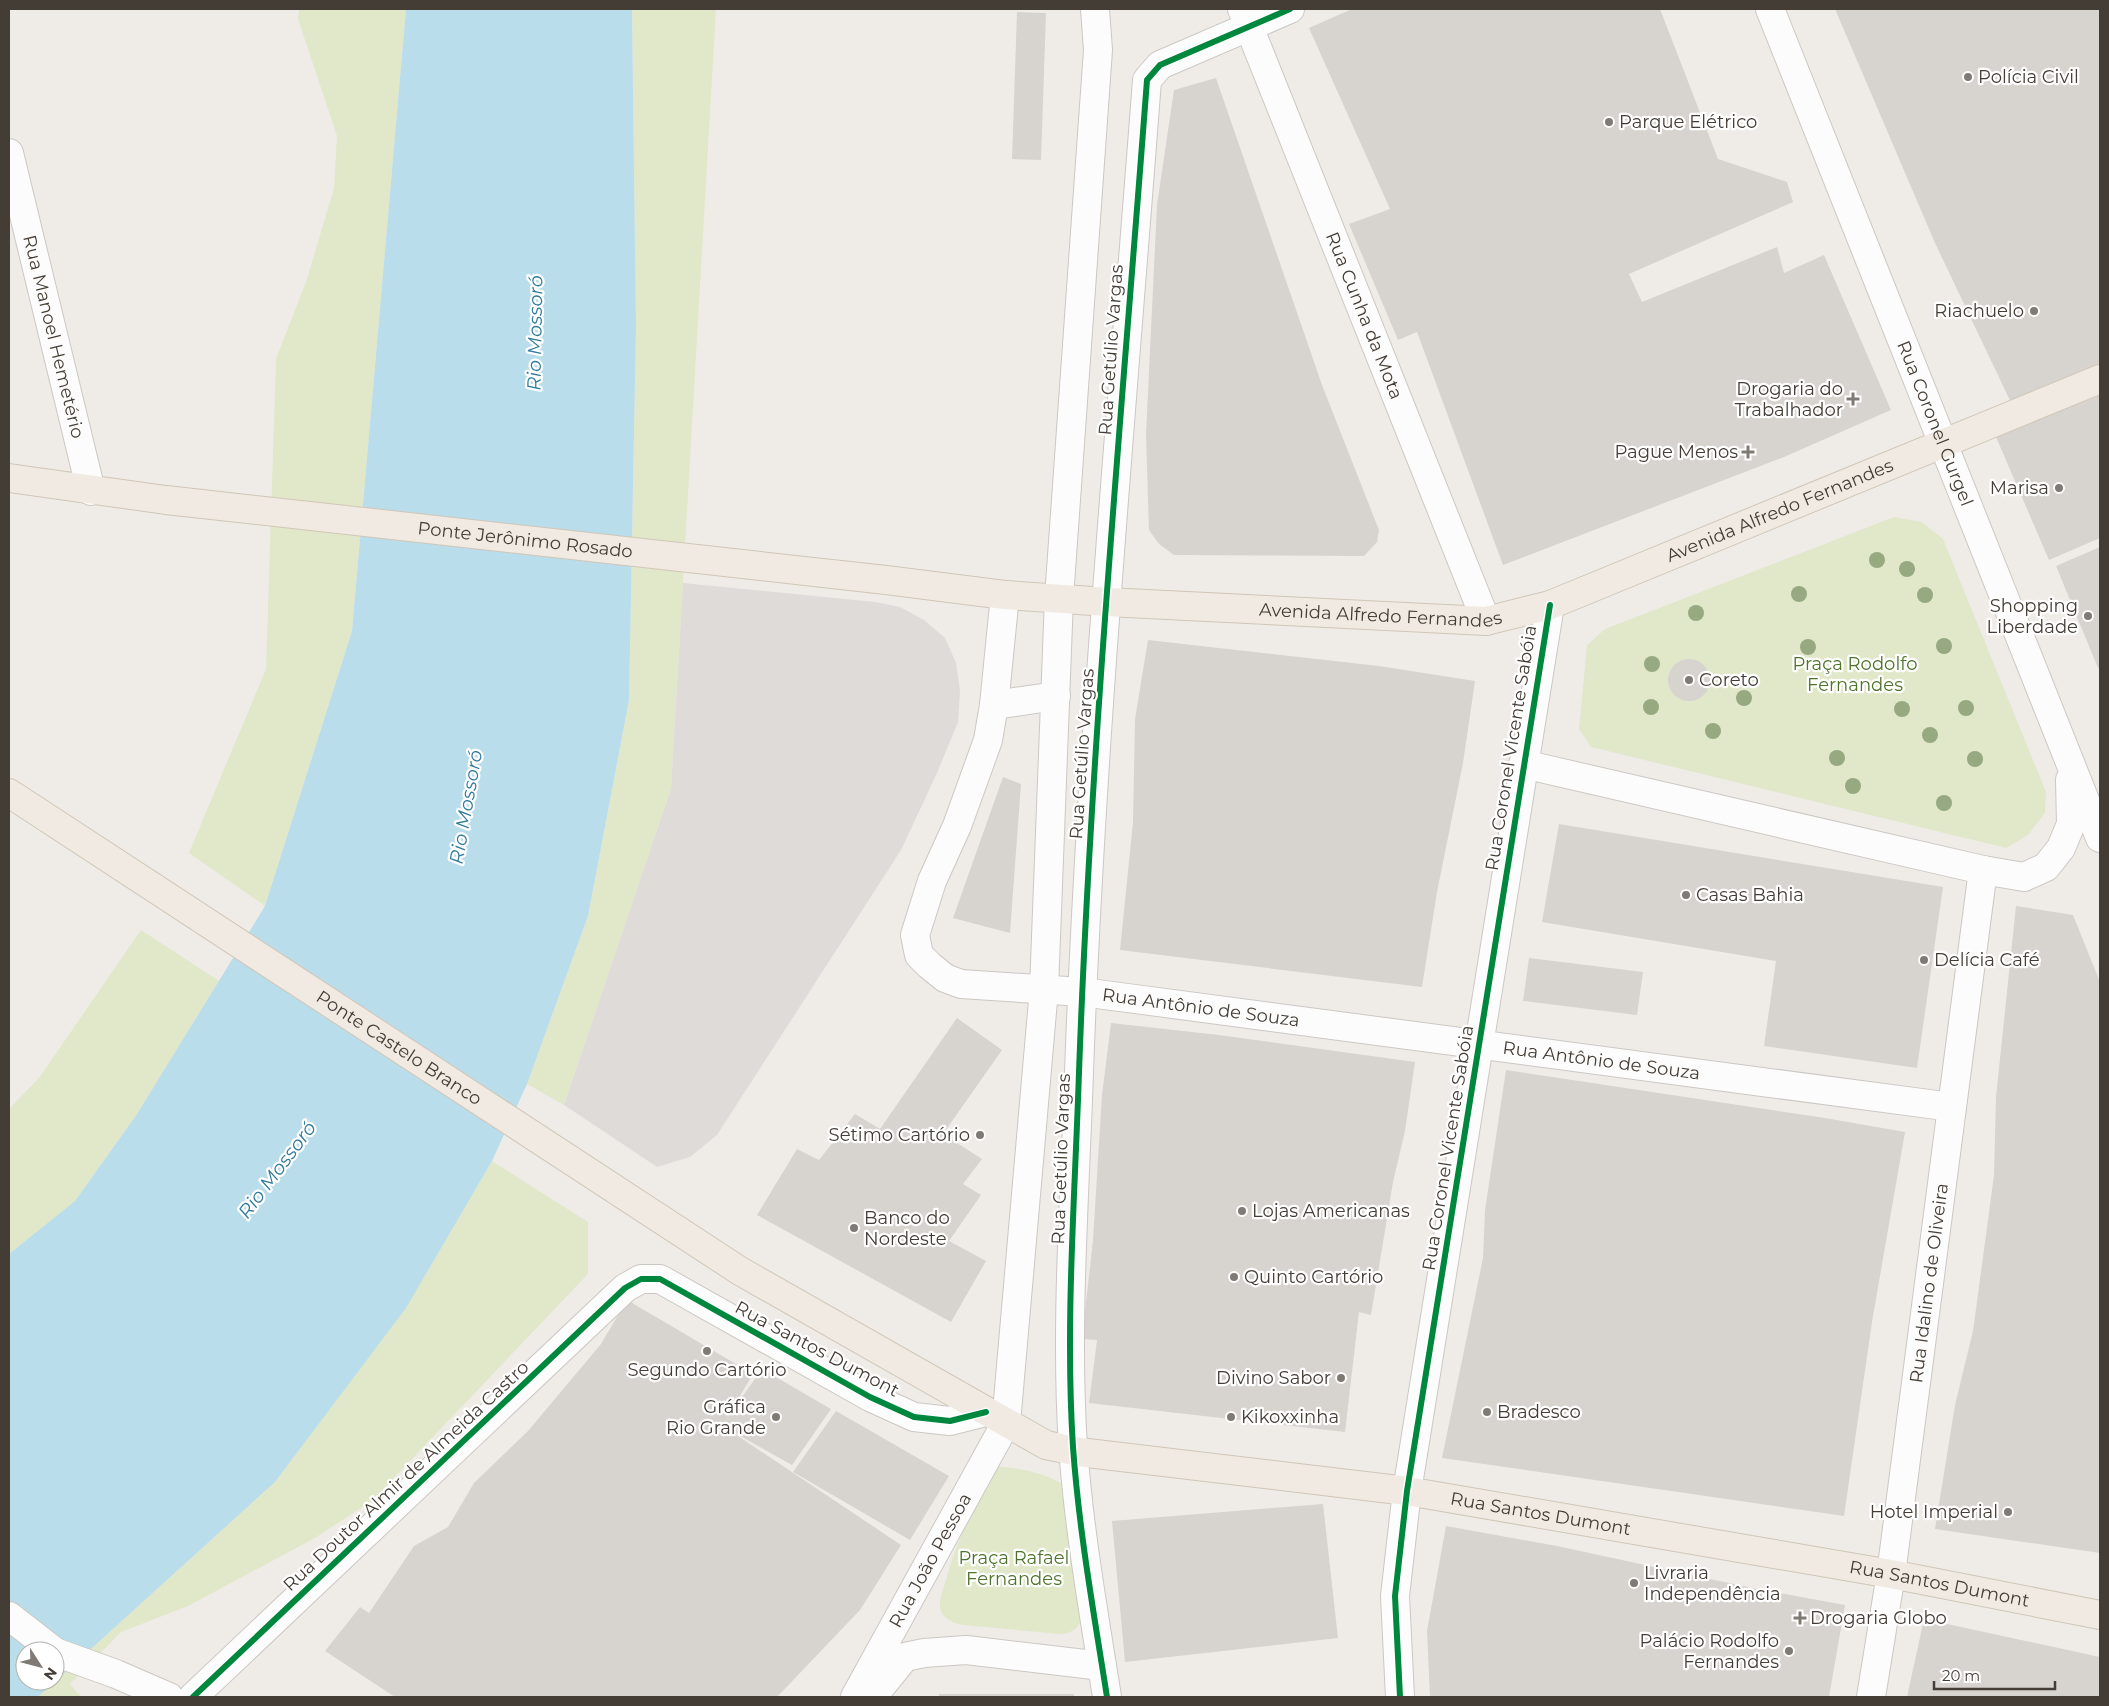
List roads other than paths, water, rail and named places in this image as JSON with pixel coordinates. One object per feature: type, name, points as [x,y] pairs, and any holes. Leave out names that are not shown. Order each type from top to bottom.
[{"type":"main road","name":"Avenida Alfredo Fernandes","points":[[886,580],[1005,595],[1486,622],[1550,605],[2100,379]]},
{"type":"main road","name":"Ponte Jerônimo Rosado","points":[[9,478],[90,491],[166,500],[886,580]]},
{"type":"main road","name":"Ponte Castelo Branco","points":[[9,793],[740,1272]]},
{"type":"main road","name":"Rua Santos Dumont","points":[[740,1272],[1046,1445],[1074,1451],[1407,1491],[1891,1574],[2100,1615]]},
{"type":"street","name":"Rua Getúlio Vargas","points":[[996,1418],[1044,989],[1059,598],[1098,50],[1095,9]]},
{"type":"street","points":[[1246,18],[1290,9]]},
{"type":"street","name":"Rua Coronel Gurgel","points":[[1770,9],[2100,838]]},
{"type":"street","name":"Rua Getúlio Vargas","points":[[1107,1697],[1081,1522],[1074,1451],[1072,1302],[1082,992],[1107,602],[1147,80],[1160,65],[1246,18]]},
{"type":"street","name":"Rua Cunha da Mota","points":[[1246,18],[1486,622]]},
{"type":"street","name":"Rua Manoel Hemetério","points":[[9,153],[90,491]]},
{"type":"street","name":"Rua Antônio de Souza","points":[[1005,595],[994,705],[988,740],[957,826],[932,880],[915,935],[919,955],[944,978],[961,984],[1082,992],[1952,1107]]},
{"type":"street","name":"Rua Coronel Vicente Sabóia","points":[[1400,1697],[1395,1596],[1407,1491],[1550,605]]},
{"type":"street","points":[[994,705],[1056,696]]},
{"type":"street","points":[[1523,764],[1983,870],[2024,877],[2046,867],[2061,848],[2071,824],[2070,766]]},
{"type":"street","name":"Rua Idalino de Oliveira","points":[[1871,1697],[1891,1574],[1983,870]]},
{"type":"street","name":"Rua Santos Dumont","points":[[641,1279],[660,1280],[870,1397],[914,1416],[950,1420],[996,1418]]},
{"type":"street","name":"Rua Doutor Almir de Almeida Castro","points":[[193,1697],[625,1288],[641,1279]]},
{"type":"street","name":"Rua João Pessoa","points":[[855,1697],[996,1418]]},
{"type":"street","points":[[9,1616],[40,1641]]},
{"type":"street","points":[[875,1697],[879,1689],[905,1657],[942,1650],[966,1650],[1102,1666]]},
{"type":"street","points":[[65,1656],[116,1674],[169,1697]]},
{"type":"water","name":"Rio Mossoró","points":[[406,9],[632,9],[636,327],[629,700],[588,916],[527,1084],[492,1161],[406,1308],[275,1482],[65,1673],[65,1641],[15,1641],[15,1691],[45,1691],[38,1697],[9,1697],[9,1254],[75,1201],[137,1114],[265,906],[352,631]]},
{"type":"place","name":"Polícia Civil","points":[[1968,77]]},
{"type":"place","name":"Parque Elétrico","points":[[1609,122]]},
{"type":"place","name":"Riachuelo","points":[[2034,311]]},
{"type":"place","name":"Drogaria do Trabalhador","points":[[1853,399]]},
{"type":"place","name":"Pague Menos","points":[[1748,452]]},
{"type":"place","name":"Marisa","points":[[2059,488]]},
{"type":"place","name":"Shopping Liberdade","points":[[2088,616]]},
{"type":"place","name":"Coreto","points":[[1689,680]]},
{"type":"place","name":"Casas Bahia","points":[[1686,895]]},
{"type":"place","name":"Delícia Café","points":[[1924,960]]},
{"type":"place","name":"Sétimo Cartório","points":[[980,1135]]},
{"type":"place","name":"Lojas Americanas","points":[[1242,1211]]},
{"type":"place","name":"Banco do Nordeste","points":[[854,1228]]},
{"type":"place","name":"Quinto Cartório","points":[[1234,1277]]},
{"type":"place","name":"Segundo Cartório","points":[[707,1351]]},
{"type":"place","name":"Divino Sabor","points":[[1341,1378]]},
{"type":"place","name":"Bradesco","points":[[1487,1412]]},
{"type":"place","name":"Gráfica Rio Grande","points":[[776,1417]]},
{"type":"place","name":"Kikoxxinha","points":[[1231,1417]]},
{"type":"place","name":"Hotel Imperial","points":[[2008,1512]]},
{"type":"place","name":"Livraria Independência","points":[[1634,1583]]},
{"type":"place","name":"Drogaria Globo","points":[[1800,1618]]},
{"type":"place","name":"Palácio Rodolfo Fernandes","points":[[1789,1651]]},
{"type":"park label","name":"Praça Rodolfo Fernandes","points":[[1855,674]]},
{"type":"park label","name":"Praça Rafael Fernandes","points":[[1014,1568]]}]
